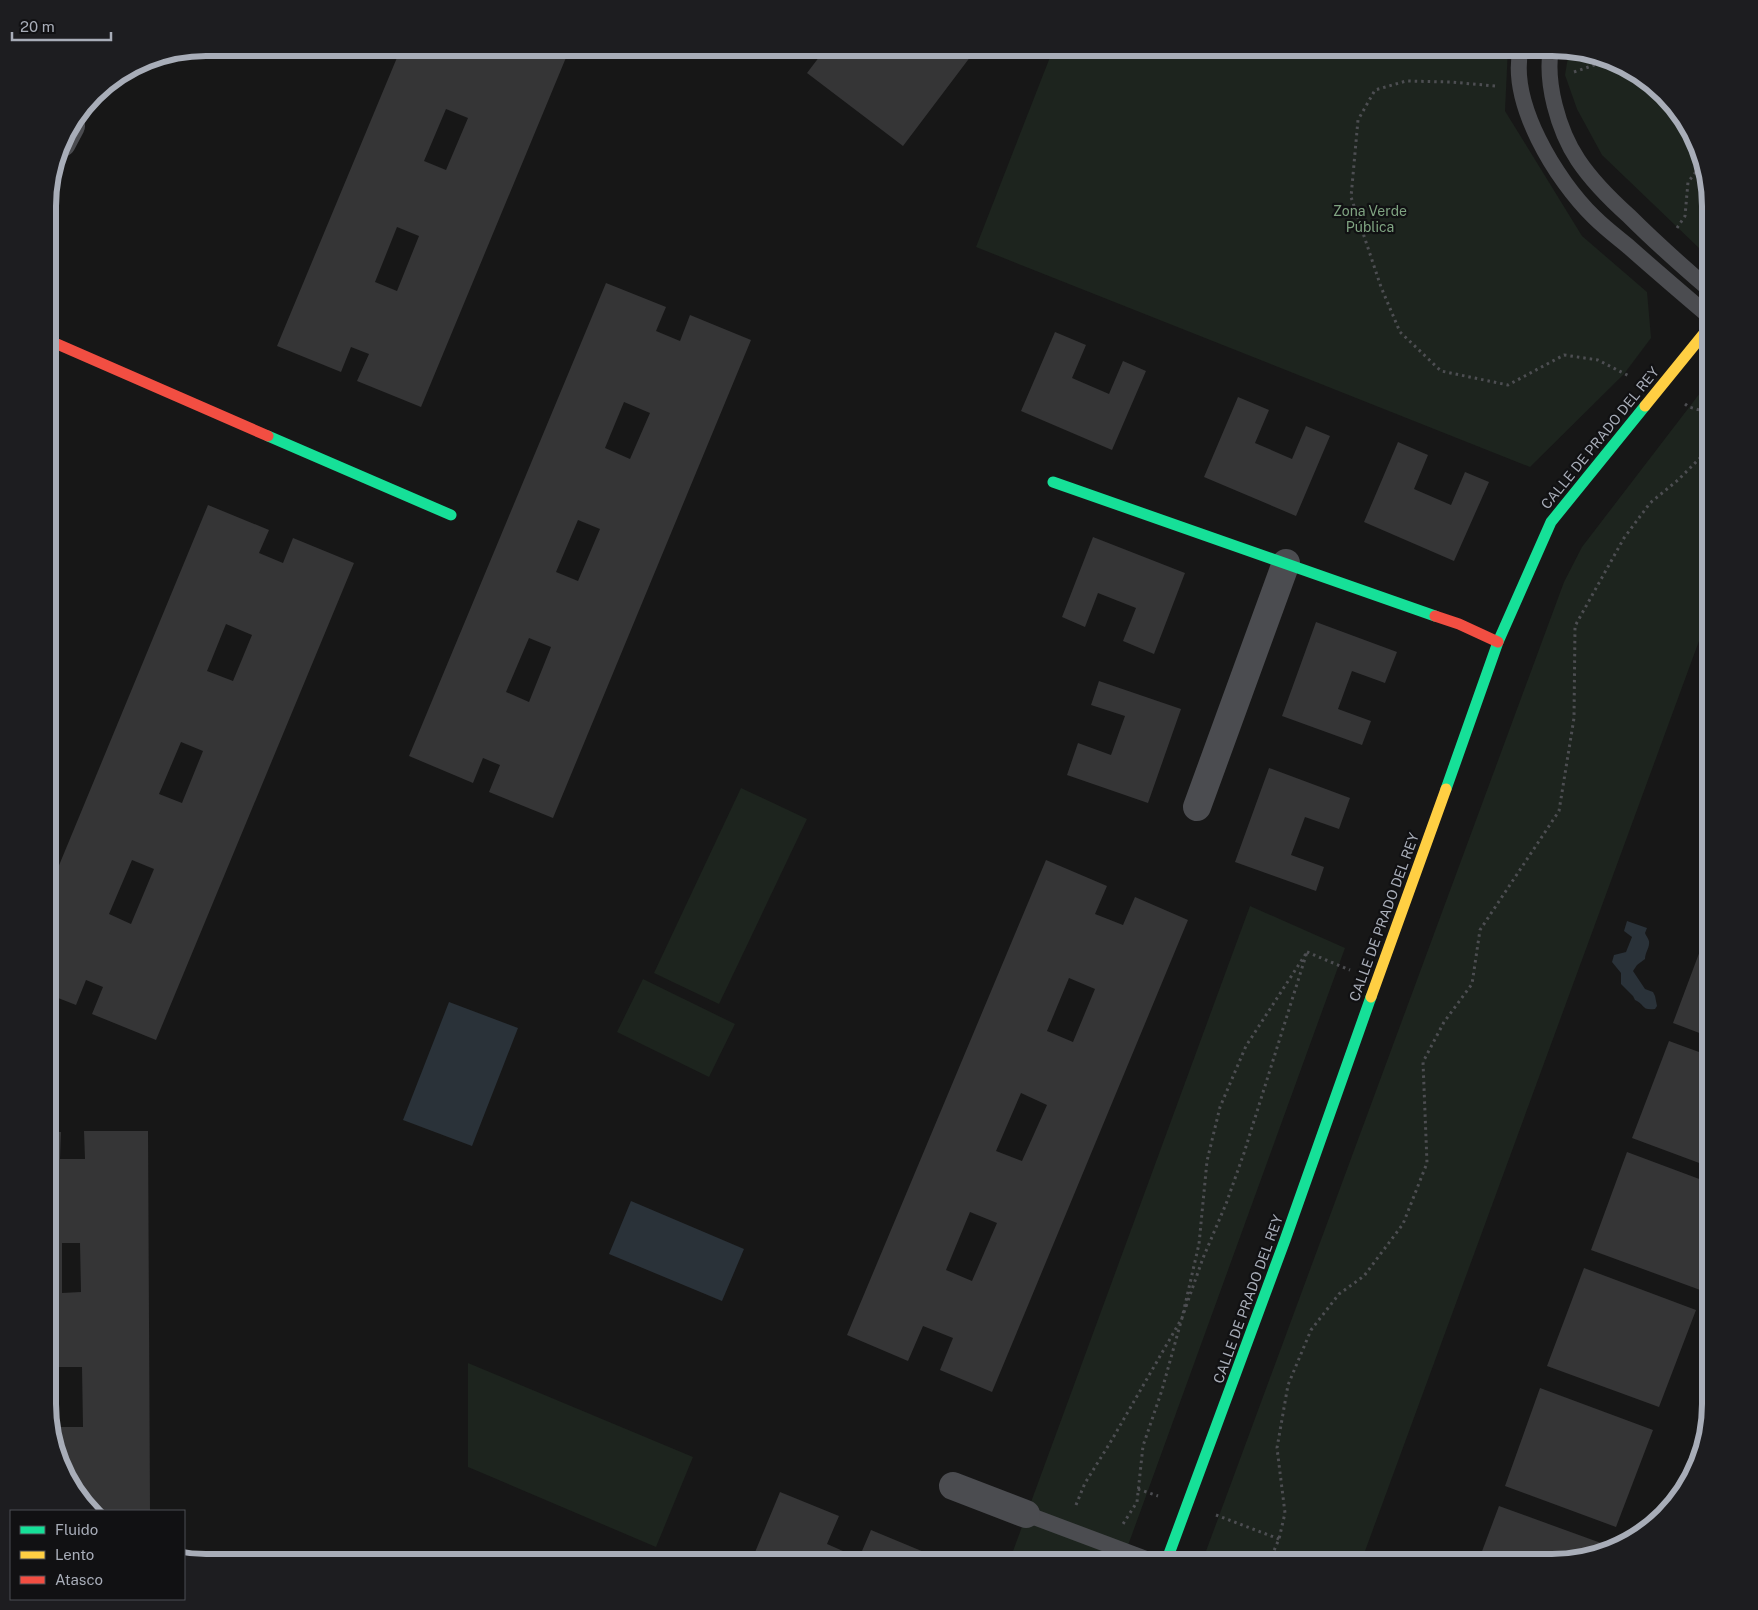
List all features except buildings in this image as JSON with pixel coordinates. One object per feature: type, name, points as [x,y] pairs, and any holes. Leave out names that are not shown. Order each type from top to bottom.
[{"type":"street","name":"CALLE DE PRADO DEL REY","points":[[1169,1554],[1498,642],[1551,522],[1701,337]]},
{"type":"street","points":[[57,344],[451,515]]},
{"type":"street","points":[[1053,482],[1459,624],[1498,642]]},
{"type":"street","points":[[1197,808],[1286,563]]},
{"type":"street","points":[[953,1486],[1026,1514]]},
{"type":"lane","points":[[1519,56],[1520,87],[1526,110],[1540,140],[1568,186],[1594,217],[1701,309]]},
{"type":"lane","points":[[1549,56],[1548,63],[1553,97],[1561,126],[1578,159],[1603,192],[1660,247],[1701,282]]},
{"type":"lane","points":[[1026,1514],[1133,1554]]},
{"type":"path","points":[[1520,87],[1406,81],[1375,90],[1358,120],[1351,197],[1382,287],[1400,332],[1441,371],[1508,385],[1564,356],[1598,360],[1624,374],[1661,387]]},
{"type":"path","points":[[1660,247],[1685,216],[1688,182],[1698,171]]},
{"type":"path","points":[[1272,1554],[1279,1539],[1285,1513],[1277,1448],[1288,1385],[1311,1330],[1339,1294],[1364,1276],[1404,1224],[1427,1163],[1423,1062],[1444,1022],[1472,984],[1480,930],[1559,811],[1574,718],[1575,626],[1624,538],[1650,503],[1678,480],[1701,457]]},
{"type":"path","points":[[1307,952],[1377,981]]},
{"type":"path","points":[[1112,1546],[1117,1534],[1137,1502],[1143,1446],[1162,1390],[1182,1318],[1199,1244],[1207,1161],[1220,1107],[1246,1046],[1307,952]]},
{"type":"path","points":[[1065,1554],[1067,1529],[1085,1483],[1182,1318],[1244,1153],[1307,952]]},
{"type":"green space","name":"Zona Verde Pública","points":[[1050,56],[1508,56],[1505,111],[1582,236],[1647,292],[1651,338],[1624,374],[1530,467],[976,247]]},
{"type":"green space","points":[[1568,58],[1591,61],[1635,81],[1651,93],[1671,115],[1682,131],[1697,167],[1701,196],[1701,249],[1602,155],[1577,109],[1565,75]]},
{"type":"green space","points":[[1701,392],[1701,635],[1364,1554],[1205,1554],[1564,582],[1582,547]]},
{"type":"green space","points":[[741,788],[807,819],[719,1004],[654,973]]},
{"type":"green space","points":[[1250,906],[1345,948],[1125,1554],[1012,1554]]},
{"type":"green space","points":[[643,979],[735,1024],[709,1077],[617,1032]]},
{"type":"green space","points":[[468,1363],[693,1457],[656,1547],[468,1467]]},
{"type":"shaded area","points":[[1627,921],[1647,928],[1645,933],[1649,943],[1645,959],[1633,971],[1645,989],[1653,992],[1657,1006],[1655,1009],[1647,1009],[1635,1000],[1621,984],[1621,973],[1612,962],[1614,955],[1626,952],[1632,937],[1624,931]]},
{"type":"shaded area","points":[[449,1002],[518,1028],[472,1146],[403,1120]]},
{"type":"shaded area","points":[[631,1201],[744,1249],[722,1301],[609,1254]]},
{"type":"traffic: fast","points":[[1446,789],[1498,642],[1551,522],[1645,406]]},
{"type":"traffic: fast","points":[[268,436],[451,515]]},
{"type":"traffic: fast","points":[[1053,482],[1435,616]]},
{"type":"traffic: fast","points":[[1169,1554],[1285,1240],[1371,997]]},
{"type":"traffic: slow","points":[[1645,406],[1701,337]]},
{"type":"traffic: slow","points":[[1371,997],[1446,789]]},
{"type":"traffic: jam","points":[[57,344],[268,436]]},
{"type":"traffic: jam","points":[[1435,616],[1459,624],[1498,642]]}]
